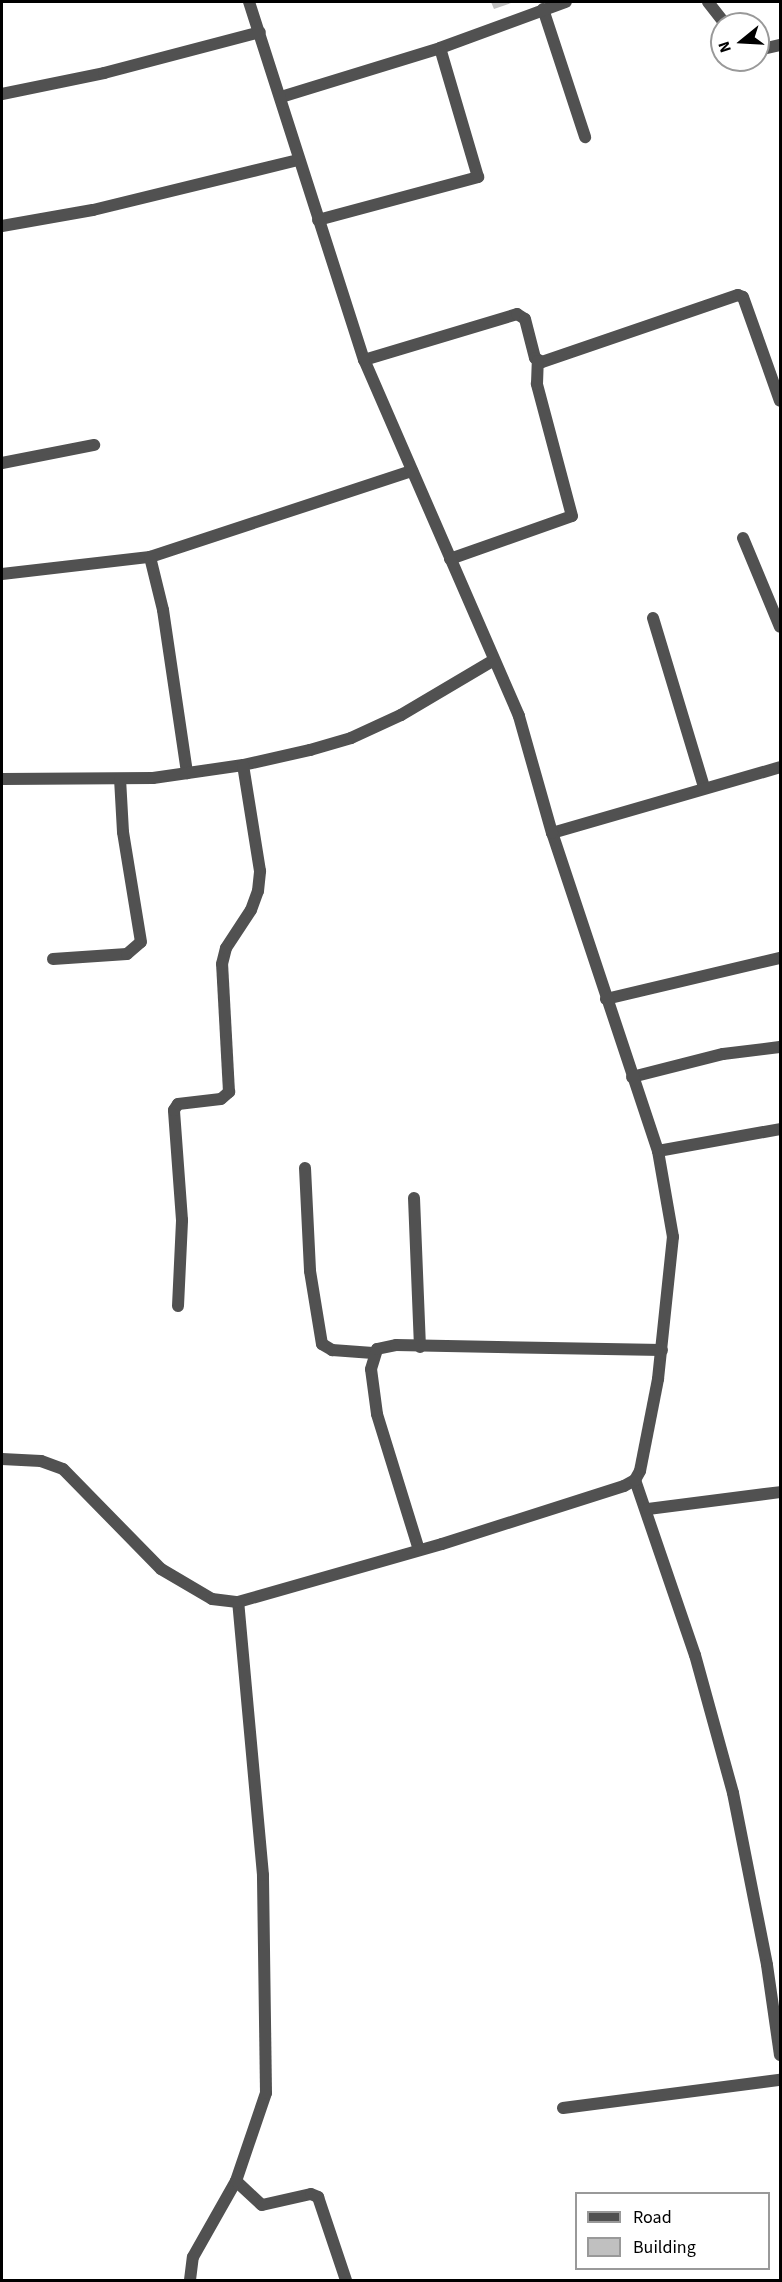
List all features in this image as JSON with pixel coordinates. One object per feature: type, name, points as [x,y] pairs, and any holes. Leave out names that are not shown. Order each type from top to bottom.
[{"type":"street","points":[[2,1459],[41,1461],[63,1469],[161,1569],[212,1599],[238,1602],[419,1550],[614,1490],[635,1480],[643,1460],[663,1350],[673,1237],[658,1151],[552,833],[519,716],[364,360],[249,2]]},
{"type":"street","points":[[281,97],[440,48],[566,2]]},
{"type":"street","points":[[543,9],[585,137]]},
{"type":"street","points":[[2,94],[104,73],[260,32]]},
{"type":"street","points":[[318,220],[478,177],[440,48]]},
{"type":"street","points":[[2,226],[93,210],[298,160]]},
{"type":"street","points":[[538,361],[738,295],[743,297],[780,401]]},
{"type":"street","points":[[364,360],[517,314],[525,319],[538,361],[537,384],[572,516],[450,559]]},
{"type":"street","points":[[2,463],[94,445]]},
{"type":"street","points":[[2,574],[150,557],[412,471]]},
{"type":"street","points":[[743,538],[780,627]]},
{"type":"street","points":[[150,557],[163,610],[187,773]]},
{"type":"street","points":[[653,618],[704,787]]},
{"type":"street","points":[[2,780],[120,779],[243,765],[351,738],[401,715],[494,660]]},
{"type":"street","points":[[178,1306],[182,1220],[174,1110],[178,1104],[221,1099],[229,1092],[222,964],[225,948],[250,910],[258,891],[260,871],[243,765]]},
{"type":"street","points":[[552,833],[704,787],[780,767]]},
{"type":"street","points":[[53,959],[127,954],[141,942],[123,832],[120,779]]},
{"type":"street","points":[[606,999],[780,958]]},
{"type":"street","points":[[632,1077],[723,1054],[780,1047]]},
{"type":"street","points":[[658,1151],[780,1129]]},
{"type":"street","points":[[305,1168],[310,1271],[322,1344],[332,1350],[374,1353],[387,1346],[663,1350]]},
{"type":"street","points":[[414,1198],[420,1347]]},
{"type":"street","points":[[374,1353],[372,1376],[377,1414],[419,1550]]},
{"type":"street","points":[[635,1480],[648,1509],[695,1655],[733,1793],[767,1965],[780,2055]]},
{"type":"street","points":[[648,1509],[780,1492]]},
{"type":"street","points":[[190,2280],[193,2257],[236,2181],[266,2093],[263,1875],[238,1602]]},
{"type":"street","points":[[767,1965],[780,1962]]},
{"type":"street","points":[[563,2108],[780,2080]]},
{"type":"street","points":[[236,2181],[262,2205],[311,2194],[318,2197],[346,2280]]},
{"type":"building","points":[[491,2],[514,2],[494,9]]}]
